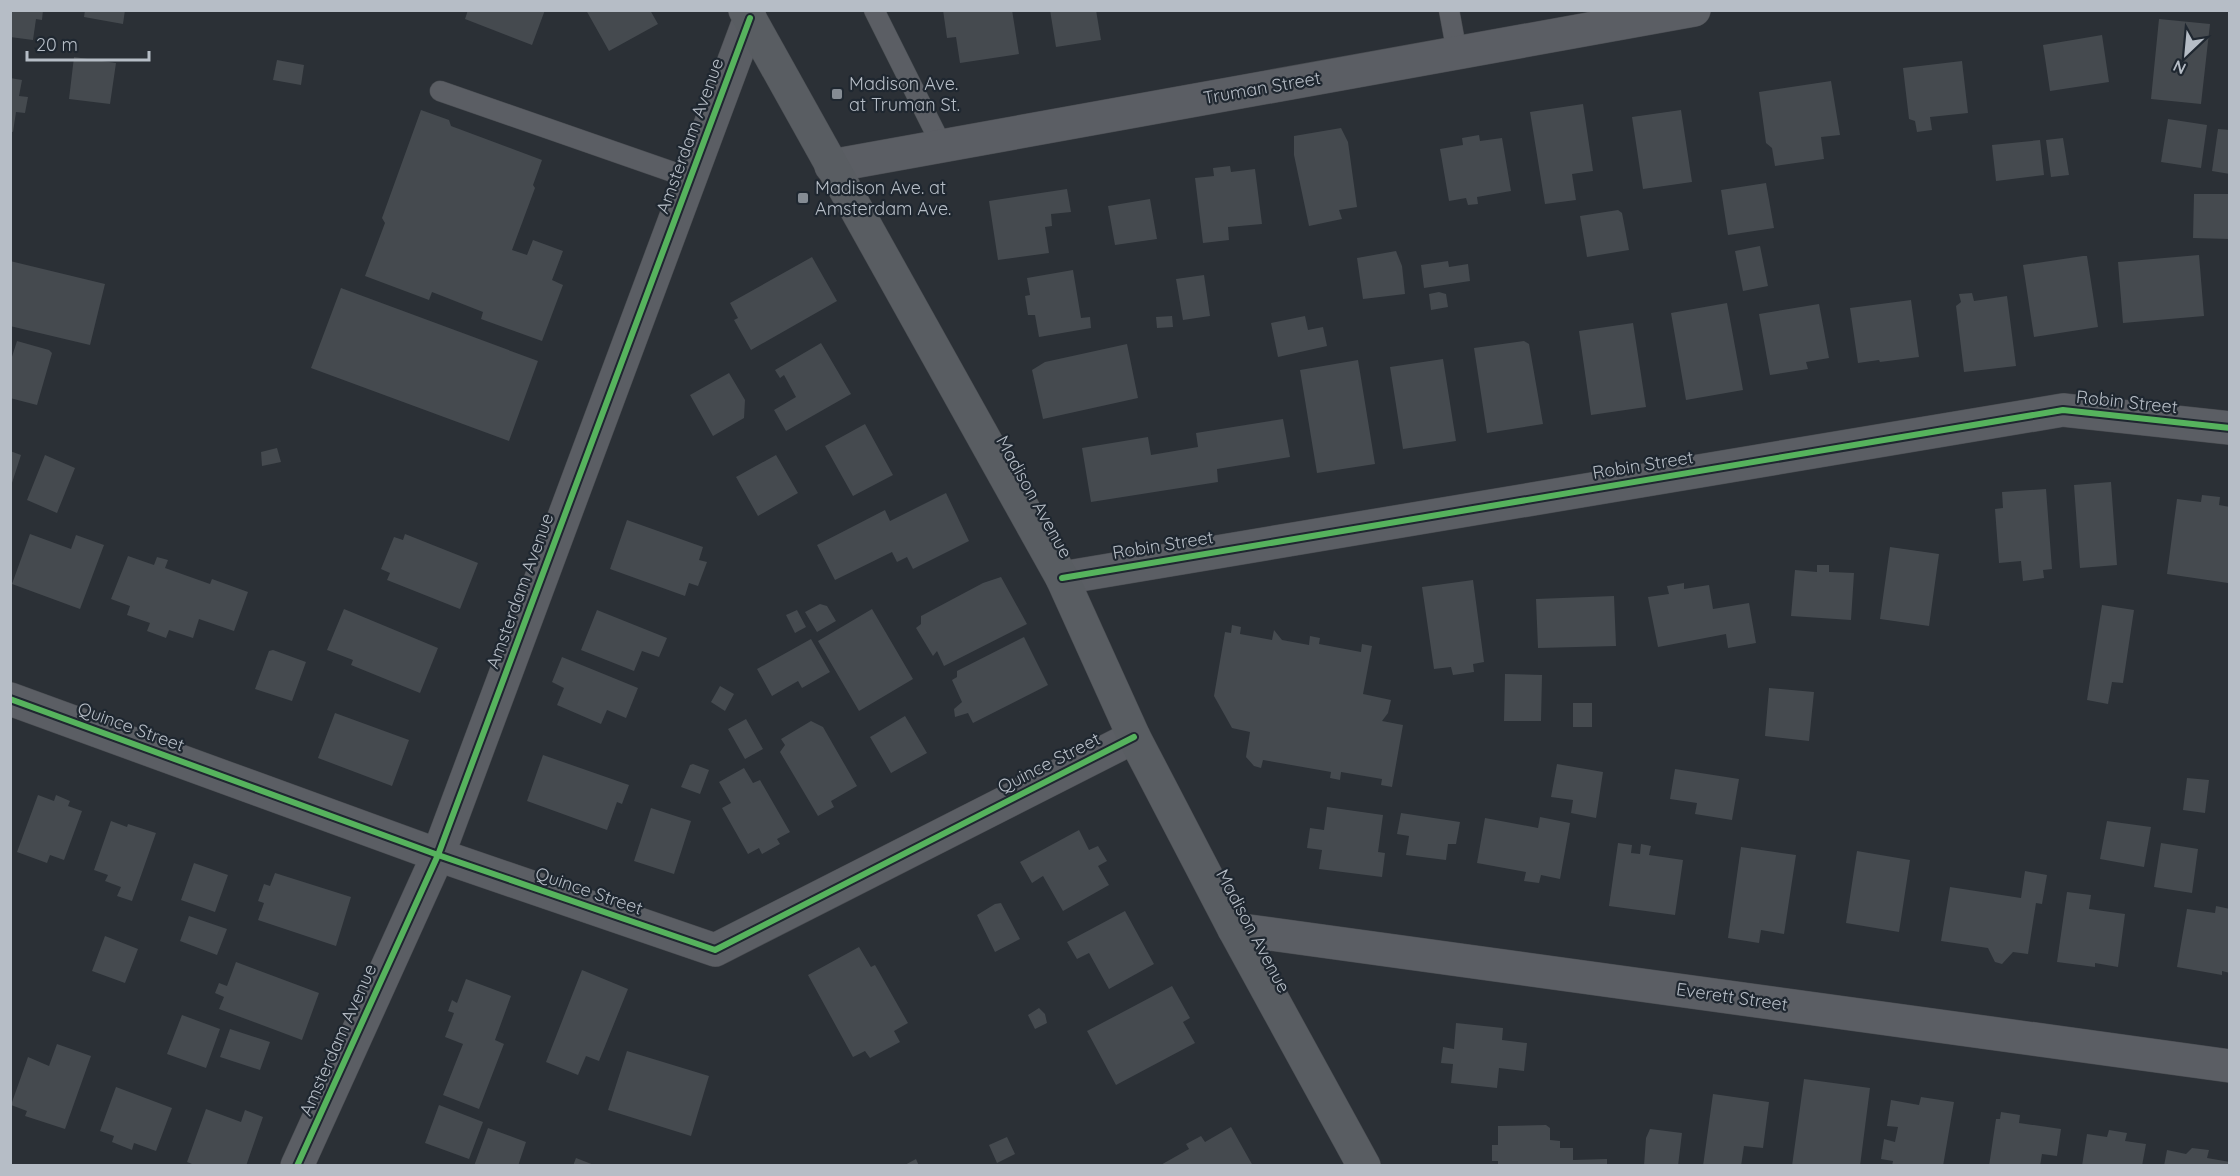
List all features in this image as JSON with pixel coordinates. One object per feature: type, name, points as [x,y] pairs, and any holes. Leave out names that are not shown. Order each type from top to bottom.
[{"type":"main road","name":"Madison Avenue","points":[[747,14],[1062,578],[1134,736],[1234,929],[1364,1166]]},
{"type":"street","name":"Truman Street","points":[[831,166],[1694,10]]},
{"type":"street","name":"Amsterdam Avenue","points":[[297,1166],[438,855],[690,178],[747,14]]},
{"type":"street","name":"Robin Street","points":[[1062,578],[2063,410],[2229,428]]},
{"type":"street","name":"Quince Street","points":[[10,699],[438,855],[715,950],[1134,736]]},
{"type":"street","name":"Everett Street","points":[[1234,929],[2229,1066]]},
{"type":"lane","points":[[874,10],[942,146]]},
{"type":"lane","points":[[1449,10],[1457,53]]},
{"type":"lane","points":[[440,91],[690,178]]},
{"type":"building","points":[[10,10],[43,10],[42,20],[36,19],[33,40],[10,37]]},
{"type":"building","points":[[85,10],[125,10],[123,24],[84,17]]},
{"type":"building","points":[[468,10],[545,10],[532,45],[465,19]]},
{"type":"building","points":[[586,10],[650,10],[658,24],[609,51]]},
{"type":"building","points":[[943,10],[1012,10],[1019,54],[960,63],[956,37],[947,38]]},
{"type":"building","points":[[1050,10],[1096,10],[1101,40],[1056,47]]},
{"type":"building","points":[[2159,19],[2210,24],[2201,104],[2151,99]]},
{"type":"building","points":[[2102,35],[2109,82],[2050,91],[2043,45]]},
{"type":"building","points":[[74,57],[116,63],[110,104],[69,99]]},
{"type":"building","points":[[277,60],[304,65],[301,85],[273,80]]},
{"type":"building","points":[[1962,61],[1968,113],[1930,117],[1932,130],[1917,132],[1915,121],[1909,119],[1903,68]]},
{"type":"building","points":[[10,78],[22,80],[19,96],[28,97],[25,113],[16,112],[13,132],[10,131]]},
{"type":"building","points":[[1831,81],[1840,135],[1821,137],[1824,159],[1775,166],[1772,148],[1766,143],[1759,92]]},
{"type":"building","points":[[1583,104],[1593,171],[1572,174],[1576,200],[1545,204],[1530,112]]},
{"type":"building","points":[[421,110],[449,120],[451,126],[542,160],[533,185],[535,188],[512,250],[527,255],[533,240],[563,251],[552,280],[563,285],[542,341],[481,319],[483,312],[432,292],[429,300],[365,276],[385,223],[382,218]]},
{"type":"building","points":[[1681,110],[1692,182],[1643,189],[1632,117]]},
{"type":"building","points":[[2168,119],[2207,125],[2201,168],[2161,162]]},
{"type":"building","points":[[1341,128],[1348,142],[1357,207],[1339,210],[1342,219],[1309,226],[1294,155],[1294,136]]},
{"type":"building","points":[[2218,129],[2230,130],[2230,174],[2212,171]]},
{"type":"building","points":[[1479,135],[1480,141],[1502,138],[1511,191],[1477,197],[1478,204],[1468,205],[1466,198],[1449,201],[1440,149],[1463,145],[1462,138]]},
{"type":"building","points":[[2063,138],[2069,175],[2051,177],[2046,140]]},
{"type":"building","points":[[2040,140],[2044,175],[1996,181],[1992,145]]},
{"type":"building","points":[[1230,166],[1231,172],[1255,169],[1262,224],[1228,227],[1229,240],[1203,243],[1195,178],[1214,176],[1213,168]]},
{"type":"building","points":[[1766,183],[1774,228],[1728,235],[1721,190]]},
{"type":"building","points":[[1067,189],[1071,212],[1051,214],[1052,226],[1045,227],[1049,253],[998,260],[989,201]]},
{"type":"building","points":[[2194,194],[2230,194],[2230,239],[2193,238]]},
{"type":"building","points":[[1150,199],[1157,239],[1115,245],[1108,206]]},
{"type":"building","points":[[1618,210],[1622,213],[1629,250],[1587,257],[1580,216]]},
{"type":"building","points":[[1760,246],[1768,286],[1743,291],[1735,251]]},
{"type":"building","points":[[1396,251],[1402,266],[1405,294],[1363,299],[1357,258]]},
{"type":"building","points":[[2199,255],[2204,316],[2123,323],[2118,262]]},
{"type":"building","points":[[2087,256],[2098,327],[2034,337],[2023,265]]},
{"type":"building","points":[[812,257],[837,301],[751,350],[734,320],[738,318],[730,303]]},
{"type":"building","points":[[10,261],[105,284],[90,345],[10,326]]},
{"type":"building","points":[[1448,261],[1449,267],[1468,264],[1470,281],[1424,288],[1421,265]]},
{"type":"building","points":[[1073,270],[1081,318],[1090,317],[1091,328],[1039,337],[1035,315],[1028,315],[1025,296],[1030,295],[1027,278]]},
{"type":"building","points":[[1204,275],[1210,316],[1183,320],[1176,279]]},
{"type":"building","points":[[341,288],[538,361],[509,441],[311,368]]},
{"type":"building","points":[[1439,292],[1446,294],[1448,307],[1431,310],[1429,294]]},
{"type":"building","points":[[1972,293],[1974,301],[2007,296],[2016,366],[1964,372],[1956,306],[1961,302],[1959,294]]},
{"type":"building","points":[[1911,300],[1919,357],[1858,363],[1850,308]]},
{"type":"building","points":[[1727,303],[1743,390],[1686,400],[1671,313]]},
{"type":"building","points":[[1819,304],[1829,358],[1806,362],[1808,369],[1770,375],[1759,314]]},
{"type":"building","points":[[1172,316],[1173,327],[1157,328],[1156,317]]},
{"type":"building","points":[[1305,316],[1308,330],[1323,327],[1327,346],[1278,357],[1271,323]]},
{"type":"building","points":[[1633,323],[1646,407],[1591,415],[1579,331]]},
{"type":"building","points":[[17,341],[49,350],[52,353],[37,405],[10,398],[10,363]]},
{"type":"building","points":[[1524,341],[1529,344],[1543,424],[1487,433],[1474,348]]},
{"type":"building","points":[[821,343],[851,394],[786,431],[774,410],[796,397],[784,375],[780,378],[775,370]]},
{"type":"building","points":[[1127,344],[1138,398],[1043,419],[1032,370],[1045,362]]},
{"type":"building","points":[[1443,359],[1456,441],[1403,449],[1390,367]]},
{"type":"building","points":[[1358,360],[1375,464],[1317,473],[1300,370]]},
{"type":"building","points":[[729,373],[745,400],[744,418],[713,436],[690,395]]},
{"type":"building","points":[[1283,419],[1290,457],[1217,469],[1218,482],[1091,502],[1082,448],[1148,437],[1151,455],[1198,447],[1196,433]]},
{"type":"building","points":[[865,424],[893,475],[853,496],[825,446]]},
{"type":"building","points":[[277,448],[281,462],[262,466],[261,452]]},
{"type":"building","points":[[10,451],[21,455],[11,486],[10,486]]},
{"type":"building","points":[[45,455],[75,468],[57,513],[27,500]]},
{"type":"building","points":[[776,455],[798,493],[758,516],[736,477]]},
{"type":"building","points":[[2111,482],[2117,565],[2080,568],[2074,485]]},
{"type":"building","points":[[2046,489],[2052,569],[2043,570],[2044,578],[2023,581],[2021,561],[1999,563],[1995,509],[2003,508],[2002,492]]},
{"type":"building","points":[[946,493],[969,541],[913,569],[907,557],[897,562],[892,552],[835,580],[817,545],[885,510],[890,521]]},
{"type":"building","points":[[2202,495],[2220,497],[2219,505],[2230,507],[2228,583],[2167,574],[2177,499],[2201,502]]},
{"type":"building","points":[[627,520],[703,547],[699,560],[707,562],[698,586],[689,583],[685,596],[610,569]]},
{"type":"building","points":[[30,534],[71,549],[76,535],[104,545],[80,609],[12,584]]},
{"type":"building","points":[[405,534],[478,563],[460,609],[387,580],[390,573],[381,569],[394,537],[403,540]]},
{"type":"building","points":[[1890,547],[1939,554],[1929,626],[1880,619]]},
{"type":"building","points":[[128,556],[154,565],[157,557],[168,560],[165,568],[210,584],[212,579],[248,592],[234,631],[199,619],[193,638],[169,630],[166,638],[147,631],[150,623],[127,615],[130,606],[111,599]]},
{"type":"building","points":[[1817,565],[1829,565],[1829,572],[1854,573],[1851,620],[1791,616],[1795,570],[1817,572]]},
{"type":"building","points":[[1001,577],[1027,624],[944,666],[937,651],[933,656],[916,628],[921,624],[921,616],[983,583]]},
{"type":"building","points":[[1473,580],[1484,662],[1473,664],[1474,672],[1453,675],[1451,667],[1434,669],[1422,587]]},
{"type":"building","points":[[1684,583],[1684,589],[1709,585],[1713,609],[1749,603],[1756,643],[1728,648],[1726,634],[1658,647],[1648,597],[1669,594],[1667,586]]},
{"type":"building","points":[[1614,596],[1616,646],[1538,648],[1536,599]]},
{"type":"building","points":[[820,604],[827,606],[836,621],[817,632],[805,612]]},
{"type":"building","points":[[2102,605],[2134,610],[2123,683],[2112,682],[2108,704],[2087,700]]},
{"type":"building","points":[[344,609],[438,648],[420,693],[351,665],[353,660],[327,650]]},
{"type":"building","points":[[872,609],[913,679],[859,711],[818,641]]},
{"type":"building","points":[[597,610],[667,638],[659,657],[642,651],[634,671],[581,650]]},
{"type":"building","points":[[797,610],[806,627],[795,633],[786,615]]},
{"type":"building","points":[[1232,625],[1241,627],[1240,634],[1272,640],[1274,630],[1282,640],[1309,645],[1310,636],[1320,638],[1319,644],[1361,652],[1362,644],[1372,646],[1363,694],[1391,700],[1388,713],[1382,721],[1403,725],[1392,787],[1381,785],[1382,779],[1341,772],[1340,780],[1330,778],[1331,772],[1263,760],[1261,768],[1254,766],[1246,757],[1250,732],[1232,728],[1214,696],[1225,632],[1231,633]]},
{"type":"building","points":[[1024,637],[1048,685],[973,723],[968,713],[955,717],[954,709],[962,702],[952,680],[957,677],[957,671]]},
{"type":"building","points":[[811,639],[830,672],[802,688],[798,681],[772,696],[757,669]]},
{"type":"building","points":[[273,650],[306,662],[292,701],[255,689],[269,651]]},
{"type":"building","points":[[562,657],[638,688],[626,718],[607,710],[601,724],[557,705],[564,688],[552,682]]},
{"type":"building","points":[[1505,674],[1542,675],[1541,721],[1504,721]]},
{"type":"building","points":[[720,686],[734,694],[725,711],[711,702]]},
{"type":"building","points":[[1769,688],[1814,692],[1809,741],[1765,736]]},
{"type":"building","points":[[1573,703],[1592,703],[1592,727],[1573,727]]},
{"type":"building","points":[[335,713],[409,740],[392,786],[318,758]]},
{"type":"building","points":[[905,716],[927,753],[891,773],[870,737]]},
{"type":"building","points":[[746,719],[763,749],[745,759],[728,729]]},
{"type":"building","points":[[811,721],[823,727],[857,786],[831,801],[834,807],[818,816],[780,752],[785,745],[781,739]]},
{"type":"building","points":[[543,755],[629,785],[622,804],[617,802],[607,830],[527,801]]},
{"type":"building","points":[[1557,764],[1603,772],[1596,818],[1571,813],[1573,800],[1551,797]]},
{"type":"building","points":[[690,765],[709,770],[700,794],[681,787]]},
{"type":"building","points":[[744,768],[753,783],[760,780],[790,832],[777,839],[780,844],[762,854],[759,848],[748,854],[722,808],[731,803],[719,782]]},
{"type":"building","points":[[1675,769],[1739,779],[1732,820],[1695,814],[1697,803],[1670,799]]},
{"type":"building","points":[[2187,778],[2209,780],[2205,813],[2183,810]]},
{"type":"building","points":[[38,795],[54,801],[56,795],[70,801],[68,806],[82,811],[64,860],[50,855],[47,863],[17,852]]},
{"type":"building","points":[[1327,807],[1383,815],[1378,852],[1385,853],[1382,877],[1319,869],[1322,850],[1307,848],[1310,828],[1324,830]]},
{"type":"building","points":[[651,808],[691,821],[674,874],[634,861]]},
{"type":"building","points":[[1401,813],[1460,822],[1456,844],[1448,844],[1446,860],[1406,855],[1409,836],[1397,834]]},
{"type":"building","points":[[1540,817],[1570,823],[1560,879],[1541,875],[1539,883],[1524,881],[1526,872],[1477,863],[1485,818],[1538,828]]},
{"type":"building","points":[[111,821],[156,833],[132,901],[117,896],[121,887],[105,881],[108,875],[94,870]]},
{"type":"building","points":[[2107,821],[2151,827],[2144,867],[2100,859]]},
{"type":"building","points":[[1079,830],[1089,850],[1098,846],[1107,861],[1098,866],[1109,885],[1063,911],[1043,876],[1032,883],[1020,862]]},
{"type":"building","points":[[1618,843],[1632,845],[1631,853],[1640,854],[1641,844],[1651,846],[1649,855],[1683,860],[1675,915],[1609,906]]},
{"type":"building","points":[[2161,843],[2198,849],[2192,893],[2154,887]]},
{"type":"building","points":[[1741,847],[1796,855],[1784,934],[1761,930],[1759,943],[1728,938]]},
{"type":"building","points":[[1857,851],[1910,860],[1899,932],[1846,923]]},
{"type":"building","points":[[194,863],[228,875],[215,912],[181,900]]},
{"type":"building","points":[[2025,871],[2047,875],[2042,904],[2036,903],[2028,954],[2013,952],[2002,964],[1995,962],[1988,948],[1941,941],[1950,887],[2021,898]]},
{"type":"building","points":[[275,873],[351,897],[336,946],[258,920],[264,903],[258,901],[264,884],[270,886]]},
{"type":"building","points":[[2067,892],[2091,895],[2089,909],[2125,914],[2118,967],[2095,963],[2095,967],[2057,962]]},
{"type":"building","points":[[1001,903],[1020,939],[995,952],[977,915]]},
{"type":"building","points":[[2216,906],[2230,909],[2230,973],[2222,971],[2222,975],[2177,967],[2187,909],[2215,913]]},
{"type":"building","points":[[1125,911],[1154,964],[1109,989],[1089,953],[1077,959],[1067,942]]},
{"type":"building","points":[[189,916],[227,929],[217,955],[180,941]]},
{"type":"building","points":[[105,936],[138,949],[125,983],[92,971]]},
{"type":"building","points":[[859,947],[871,967],[875,965],[908,1023],[894,1031],[900,1042],[870,1058],[865,1051],[853,1057],[808,975]]},
{"type":"building","points":[[236,962],[319,993],[302,1040],[219,1009],[224,997],[215,993],[219,983],[227,986]]},
{"type":"building","points":[[582,970],[628,989],[599,1061],[586,1056],[578,1075],[546,1062]]},
{"type":"building","points":[[466,979],[511,996],[495,1040],[504,1044],[479,1109],[443,1095],[463,1044],[445,1037],[454,1013],[448,1011],[452,1000],[457,1003]]},
{"type":"building","points":[[1172,986],[1190,1018],[1183,1022],[1195,1043],[1116,1085],[1087,1031]]},
{"type":"building","points":[[1039,1008],[1045,1014],[1047,1023],[1035,1029],[1028,1015]]},
{"type":"building","points":[[182,1015],[220,1029],[206,1068],[167,1054]]},
{"type":"building","points":[[1456,1023],[1503,1028],[1502,1040],[1527,1043],[1524,1071],[1499,1068],[1497,1088],[1451,1083],[1453,1064],[1441,1063],[1443,1047],[1454,1049]]},
{"type":"building","points":[[230,1029],[270,1042],[260,1070],[220,1057]]},
{"type":"building","points":[[57,1044],[91,1056],[65,1129],[25,1116],[27,1111],[11,1105],[28,1057],[49,1066]]},
{"type":"building","points":[[627,1051],[709,1076],[691,1136],[608,1110]]},
{"type":"building","points":[[1804,1079],[1870,1088],[1860,1166],[1792,1166]]},
{"type":"building","points":[[116,1087],[172,1108],[156,1151],[134,1143],[132,1150],[112,1142],[114,1136],[100,1131]]},
{"type":"building","points":[[1713,1094],[1769,1102],[1763,1148],[1744,1146],[1741,1166],[1703,1166]]},
{"type":"building","points":[[1921,1097],[1954,1102],[1943,1166],[1892,1166],[1893,1161],[1881,1159],[1884,1139],[1895,1142],[1898,1127],[1887,1126],[1891,1100],[1919,1105]]},
{"type":"building","points":[[439,1105],[483,1122],[469,1159],[425,1143]]},
{"type":"building","points":[[206,1109],[241,1122],[245,1110],[263,1117],[246,1166],[197,1166],[187,1162]]},
{"type":"building","points":[[2001,1112],[2020,1115],[2019,1123],[2061,1129],[2057,1156],[2042,1154],[2040,1166],[1989,1166],[1996,1119],[2000,1119]]},
{"type":"building","points":[[1546,1125],[1550,1128],[1550,1140],[1560,1141],[1560,1148],[1573,1148],[1573,1160],[1607,1159],[1607,1166],[1498,1166],[1498,1161],[1492,1161],[1492,1145],[1498,1145],[1498,1126]]},
{"type":"building","points":[[1231,1127],[1253,1166],[1159,1166],[1189,1149],[1186,1144],[1201,1136],[1205,1142]]},
{"type":"building","points":[[488,1128],[526,1142],[518,1166],[474,1166]]},
{"type":"building","points":[[1650,1129],[1682,1133],[1678,1166],[1644,1166],[1646,1138]]},
{"type":"building","points":[[2109,1130],[2127,1133],[2125,1141],[2146,1144],[2142,1166],[2082,1166],[2087,1134],[2107,1137]]},
{"type":"building","points":[[1007,1137],[1015,1154],[997,1163],[989,1145]]},
{"type":"building","points":[[2192,1148],[2209,1150],[2207,1158],[2230,1162],[2230,1166],[2164,1166],[2167,1150],[2186,1154]]},
{"type":"building","points":[[576,1158],[594,1165],[594,1166],[573,1166]]},
{"type":"building","points":[[916,1159],[919,1166],[903,1166]]},
{"type":"cycle path","points":[[297,1166],[438,855],[750,18]]},
{"type":"cycle path","points":[[1062,578],[2063,410],[2230,428]]},
{"type":"cycle path","points":[[10,699],[438,855],[715,950],[1134,737]]},
{"type":"place","name":"Madison Ave. at Truman St.","points":[[837,94]]},
{"type":"place","name":"Madison Ave. at Amsterdam Ave.","points":[[803,198]]}]
